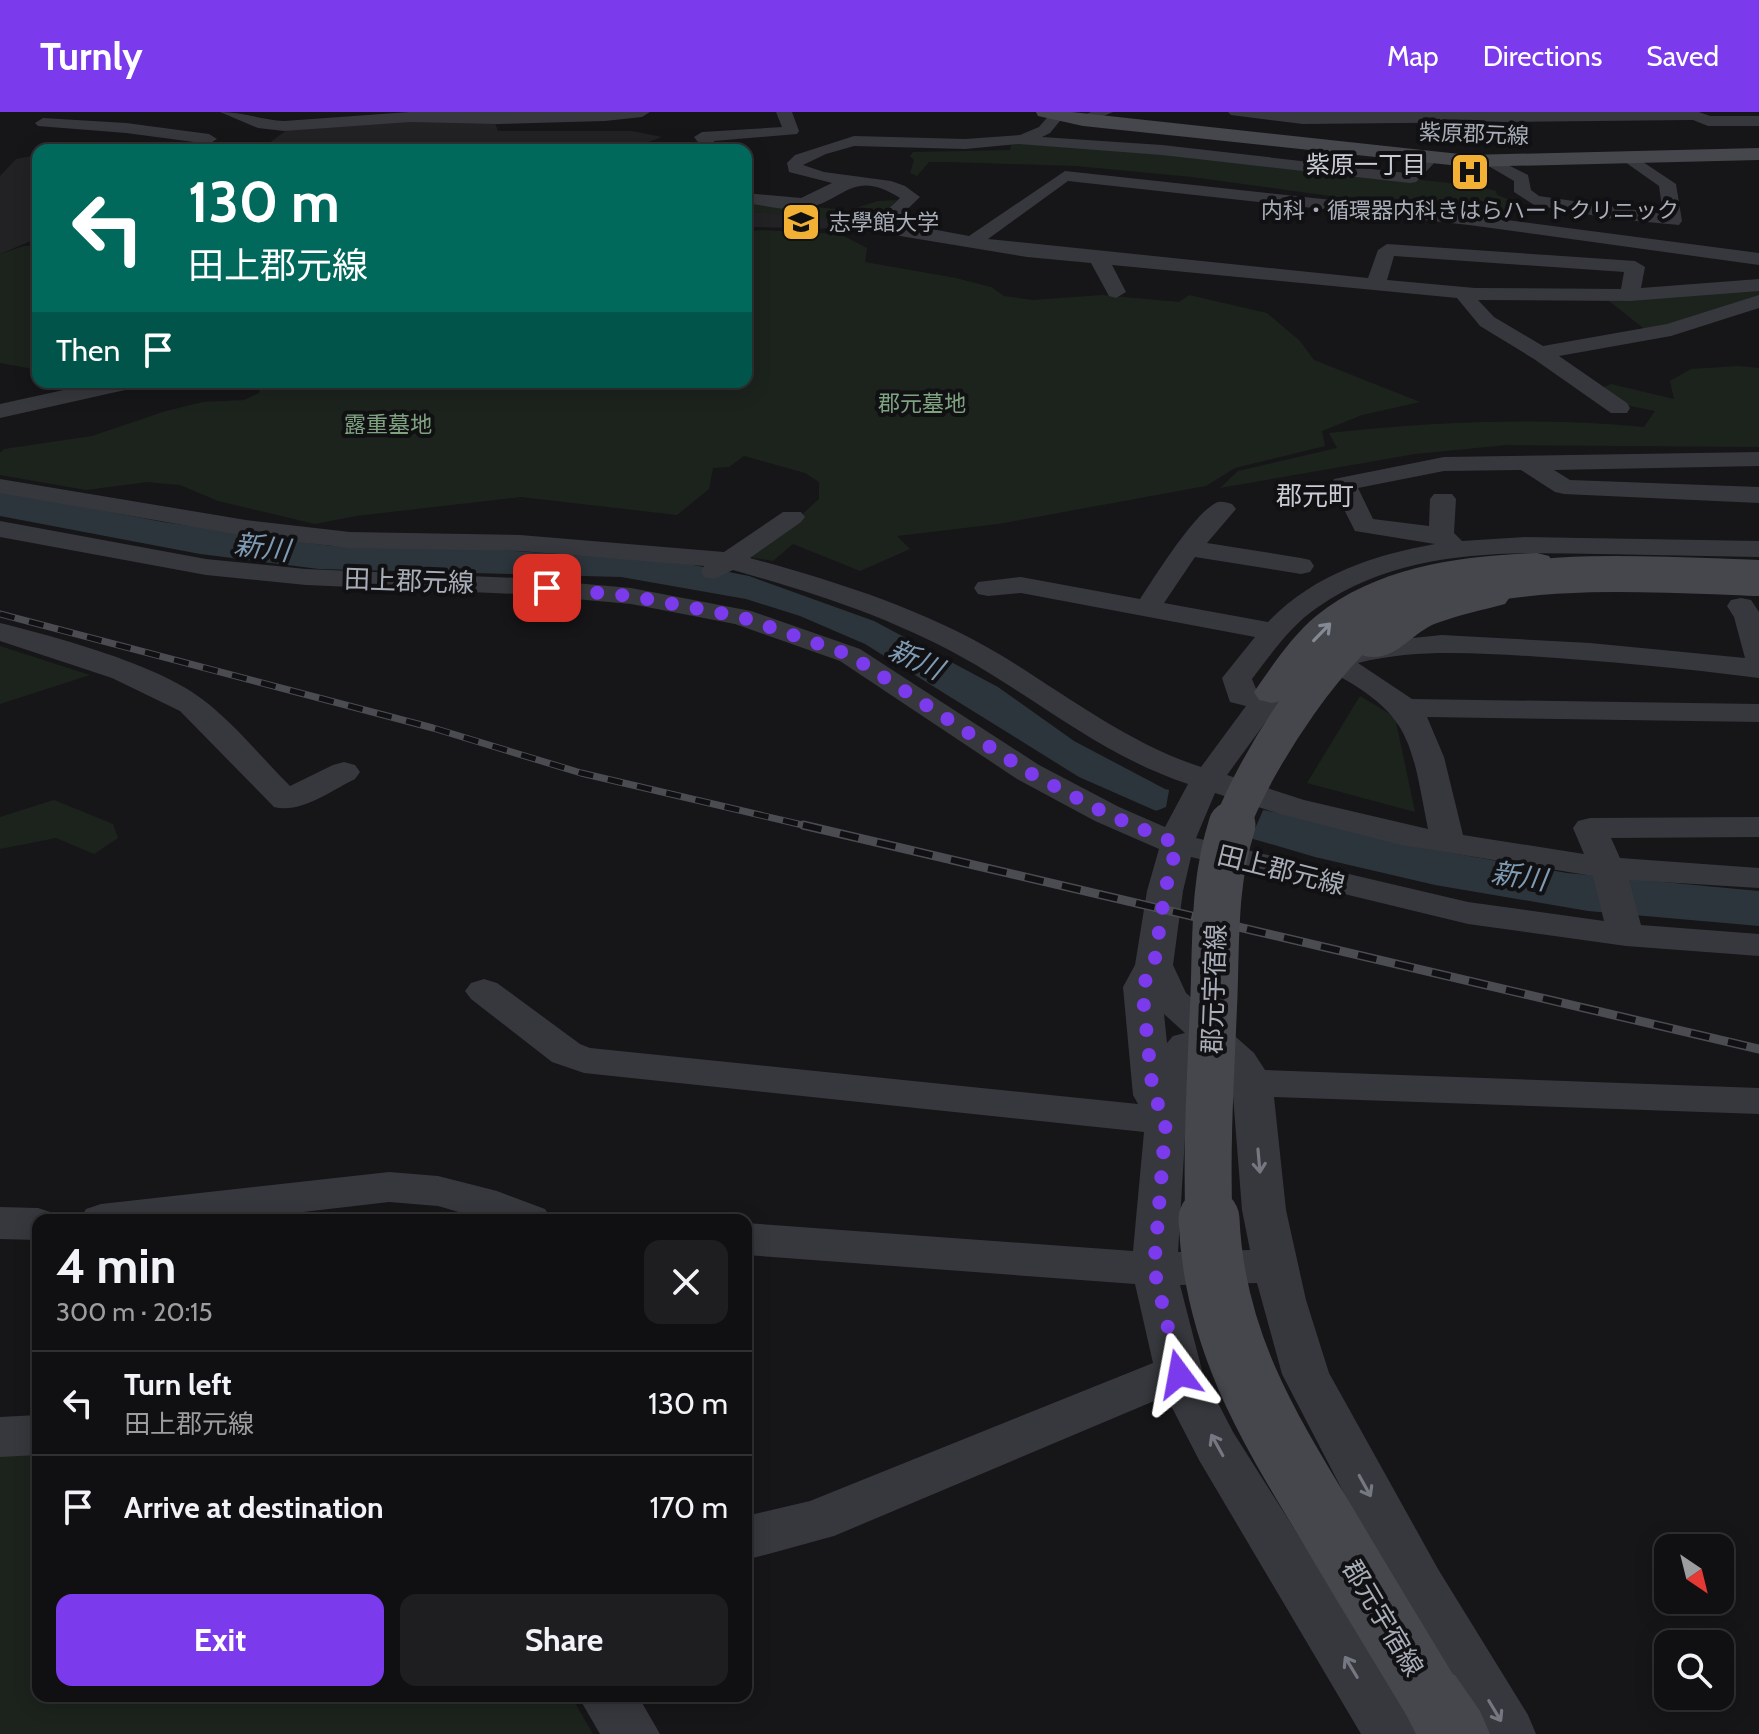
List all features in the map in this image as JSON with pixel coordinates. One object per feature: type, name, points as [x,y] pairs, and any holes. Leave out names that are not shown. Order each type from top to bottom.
[{"type":"street","points":[[25,127],[61,114],[90,112]]},
{"type":"street","points":[[228,112],[263,125],[307,126],[410,117],[498,119],[642,112]]},
{"type":"street","points":[[708,144],[702,137],[791,131],[784,112]]},
{"type":"street","points":[[1083,120],[1105,112]]},
{"type":"street","points":[[1236,112],[1305,122],[1410,116],[1454,124],[1540,124],[1598,114],[1637,124],[1689,114],[1708,121],[1759,121]]},
{"type":"street","points":[[889,122],[883,133],[1004,136],[1037,124],[1037,119],[1027,113]]},
{"type":"street","points":[[1019,140],[1049,128],[1051,114]]},
{"type":"street","name":"紫原郡元線","points":[[1051,114],[1430,159],[1488,161],[1756,155]]},
{"type":"street","points":[[1708,121],[1707,125],[1740,151],[1756,155]]},
{"type":"street","points":[[43,123],[126,128],[209,139]]},
{"type":"street","points":[[1430,159],[1410,178],[1162,150],[1019,140],[985,143],[851,141],[795,163],[795,168],[814,176],[890,187],[911,197],[884,218],[882,223],[885,226],[912,234],[971,243],[1470,293],[1630,295],[1759,285]]},
{"type":"street","points":[[1488,161],[1522,179],[1523,192],[1534,200],[1673,221],[1667,184],[1631,159]]},
{"type":"street","points":[[971,243],[1065,176],[1469,220],[1759,259]]},
{"type":"street","points":[[752,199],[804,204],[848,181]]},
{"type":"street","points":[[1376,282],[1387,250],[1635,267],[1630,295]]},
{"type":"street","points":[[1098,257],[1116,292]]},
{"type":"street","points":[[1483,257],[1467,300],[1492,326],[1540,353],[1619,408]]},
{"type":"street","points":[[1245,294],[1264,272]]},
{"type":"street","points":[[1540,353],[1671,330],[1759,301]]},
{"type":"street","points":[[0,411],[104,388]]},
{"type":"street","points":[[1759,459],[1444,464],[1343,484],[1364,526],[1448,542],[1759,549]]},
{"type":"street","points":[[1524,461],[1564,487],[1759,495]]},
{"type":"street","points":[[0,486],[246,528],[350,540],[520,543],[726,560],[839,591],[881,607],[986,659],[1113,740],[1205,784],[1401,835],[1448,843],[1608,870],[1759,878]]},
{"type":"street","points":[[1443,499],[1448,542]]},
{"type":"street","points":[[1147,608],[1188,548],[1223,509]]},
{"type":"street","points":[[679,604],[726,560],[792,517]]},
{"type":"street","name":"田上郡元線","points":[[0,529],[220,568],[306,577],[518,586],[679,604],[741,617],[850,655],[1028,772],[1107,814],[1468,913],[1626,935],[1759,945]]},
{"type":"street","points":[[1448,542],[1349,576],[1306,602],[1275,632],[1237,678],[1241,696],[1268,697],[1290,679],[1377,648],[1454,645],[1551,649],[1665,656],[1759,669]]},
{"type":"street","points":[[1188,548],[1301,566]]},
{"type":"street","points":[[1166,1119],[1153,1095],[1142,987],[1154,965],[1165,891],[1179,836],[1205,784],[1268,697],[1327,625],[1358,603],[1416,579],[1459,569],[1504,564],[1585,562],[1759,566]]},
{"type":"street","name":"郡元宇宿線","points":[[1426,1722],[1266,1421],[1238,1362],[1218,1296],[1212,1255],[1208,1165],[1218,900],[1224,851],[1254,776],[1305,699],[1346,651],[1392,609],[1453,589],[1509,578],[1753,602]]},
{"type":"street","points":[[988,588],[1021,585],[1275,632]]},
{"type":"street","points":[[1377,648],[1421,617],[1504,595],[1591,587],[1753,602],[1759,657]]},
{"type":"street","points":[[0,632],[117,671],[174,694],[191,705],[286,800],[344,772]]},
{"type":"street","points":[[1334,662],[1361,676],[1403,708],[1419,728],[1448,843]]},
{"type":"street","points":[[1403,708],[1759,713]]},
{"type":"street","points":[[1626,935],[1608,870],[1590,828],[1759,827]]},
{"type":"street","points":[[1154,965],[1170,999],[1240,1062],[1252,1083],[1264,1210],[1306,1374],[1419,1585],[1508,1734]]},
{"type":"street","points":[[484,991],[566,1053],[584,1060],[1130,1118],[1166,1119]]},
{"type":"street","points":[[1223,1048],[1187,1045],[1175,1056],[1169,1076],[1154,1269],[1179,1374],[1216,1446],[1426,1722]]},
{"type":"street","points":[[1252,1083],[1759,1101]]},
{"type":"street","points":[[153,1214],[389,1187],[438,1191],[514,1214]]},
{"type":"street","points":[[0,1223],[32,1224]]},
{"type":"street","points":[[752,1239],[1154,1269],[1276,1266]]},
{"type":"street","points":[[752,1537],[816,1521],[1151,1382],[1179,1374]]},
{"type":"street","points":[[0,1437],[32,1435]]},
{"type":"street","points":[[610,1702],[632,1734]]},
{"type":"shaded area","points":[[392,121],[495,123],[498,131],[632,131],[662,137],[643,144],[268,144],[288,129]]},
{"type":"shaded area","points":[[32,156],[32,241],[0,254],[0,176],[16,159]]},
{"type":"shaded area","name":"志學館大学","points":[[752,212],[826,219],[861,218],[848,229],[752,227]]},
{"type":"green space","points":[[1022,142],[1127,148],[1477,186],[1496,191],[1497,195],[1519,203],[1496,220],[1396,209],[1388,204],[1192,177],[1076,166],[929,162],[917,176],[910,173],[914,160],[910,156],[913,152],[1010,150],[1011,145]]},
{"type":"green space","points":[[897,200],[883,212],[853,219],[816,219],[752,212],[752,202],[849,210],[878,201]]},
{"type":"green space","name":"郡元墓地","points":[[752,231],[840,234],[867,248],[865,262],[956,278],[991,287],[1004,296],[1033,300],[1102,295],[1179,302],[1189,295],[1267,313],[1300,341],[1314,360],[1420,402],[1362,415],[1322,431],[1325,446],[1235,468],[1206,486],[998,524],[897,536],[910,549],[860,571],[793,544],[773,561],[745,556],[787,528],[819,499],[819,482],[805,473],[744,456],[729,467],[713,468],[709,489],[677,515],[521,497],[356,516],[315,524],[218,501],[180,485],[147,482],[86,490],[0,475],[0,453],[4,449],[92,436],[203,402],[244,400],[259,393],[260,388],[752,388]]},
{"type":"green space","points":[[32,246],[32,369],[0,363],[0,254]]},
{"type":"green space","points":[[1759,288],[1759,296],[1647,331],[1609,301]]},
{"type":"green space","points":[[1759,368],[1759,447],[1507,445],[1415,454],[1220,488],[1238,471],[1337,448],[1329,433],[1486,422],[1566,422],[1644,427],[1655,411],[1606,401],[1593,391],[1611,384],[1674,399],[1670,381],[1691,369]]},
{"type":"green space","points":[[0,646],[90,675],[0,704]]},
{"type":"green space","points":[[1360,696],[1395,717],[1415,812],[1307,783]]},
{"type":"green space","points":[[54,800],[113,824],[118,838],[94,854],[56,838],[0,849],[0,817]]},
{"type":"green space","points":[[32,1447],[32,1702],[574,1702],[593,1734],[0,1734],[0,1450]]},
{"type":"water","name":"新川","points":[[0,491],[163,522],[331,546],[500,550],[683,563],[749,576],[874,621],[998,687],[1074,741],[1165,789],[1302,818],[1400,844],[1567,873],[1759,891],[1759,926],[1588,911],[1435,885],[1315,857],[1154,810],[1079,777],[865,644],[800,616],[746,599],[621,577],[319,569],[200,554],[0,516]]},
{"type":"pier","points":[[1170,785],[1222,799],[1265,806],[1249,842],[1151,813],[1166,807]]},
{"type":"railway","points":[[0,614],[433,728],[581,773],[811,827]]},
{"type":"railway","points":[[803,825],[1759,1049]]},
{"type":"place","name":"内科・循環器内科きはらハートクリニック","points":[[1470,172]]},
{"type":"place","name":"志學館大学","points":[[801,222]]},
{"type":"district","name":"紫原一丁目","points":[[1366,164]]},
{"type":"district","name":"郡元町","points":[[1315,496]]},
{"type":"route","points":[[547,588],[631,596],[741,617],[792,632],[850,655],[1028,772],[1107,814],[1177,844],[1165,891],[1154,965],[1142,987],[1153,1095],[1166,1119],[1154,1269],[1179,1374]]},
{"type":"park label","name":"露重墓地","points":[[388,424]]}]
